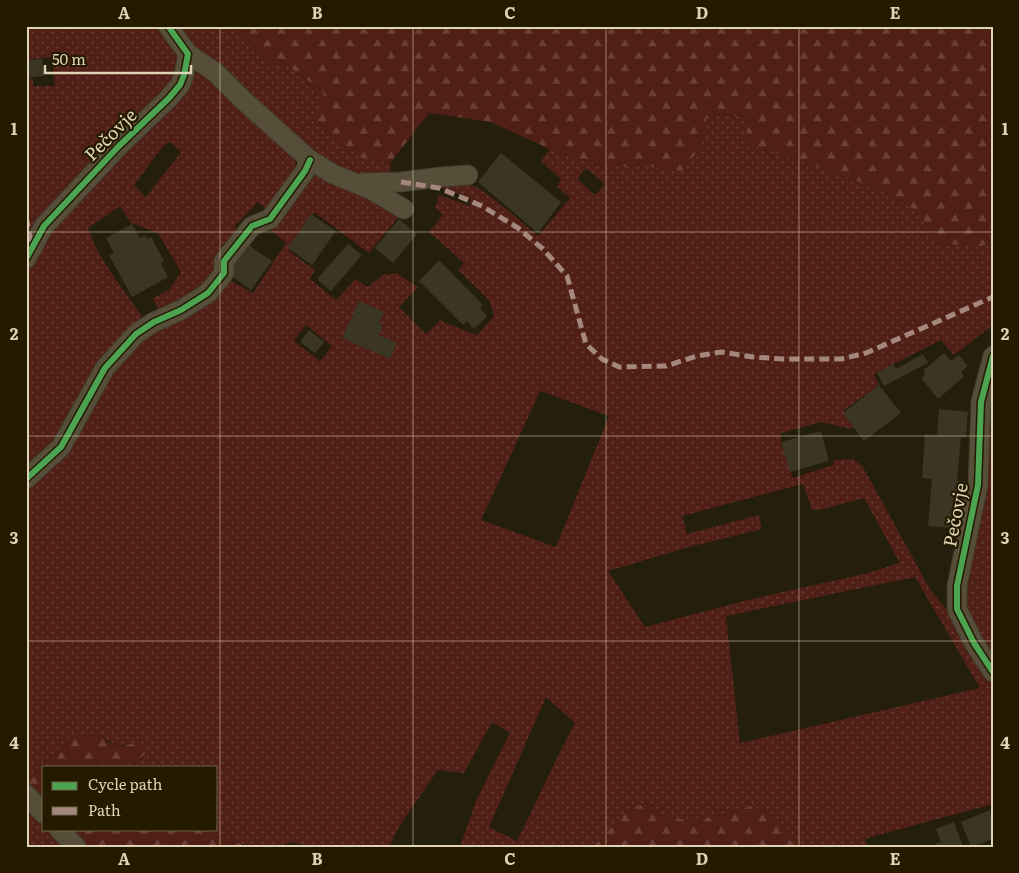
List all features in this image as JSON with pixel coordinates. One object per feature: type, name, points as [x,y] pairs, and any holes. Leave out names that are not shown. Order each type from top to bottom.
[{"type":"street","points":[[168,26],[188,54],[215,72],[243,100],[310,160],[333,174],[372,190],[404,209]]},
{"type":"street","name":"Pečovje","points":[[26,259],[44,226],[118,147],[180,85],[188,54]]},
{"type":"street","points":[[26,479],[61,447],[105,368],[136,334],[154,322],[181,310],[208,293],[224,273],[224,261],[252,226],[270,219],[305,172],[310,160]]},
{"type":"street","points":[[355,183],[401,182],[468,175]]},
{"type":"street","name":"Pečovje","points":[[993,356],[982,402],[978,485],[957,586],[957,594],[958,610],[974,643],[993,672]]},
{"type":"street","points":[[26,794],[42,812]]},
{"type":"street","points":[[60,830],[76,847]]},
{"type":"green space","points":[[26,26],[164,26],[179,50],[176,83],[26,248],[26,79],[33,79],[33,86],[55,86],[52,57],[26,60]]},
{"type":"green space","points":[[176,26],[237,26],[270,67],[278,60],[324,93],[361,158],[391,162],[390,179],[359,178],[317,159],[194,49]]},
{"type":"green space","points":[[237,26],[993,26],[993,240],[982,246],[941,244],[912,208],[875,187],[747,143],[746,117],[708,113],[699,150],[682,171],[650,167],[607,167],[550,149],[490,122],[429,113],[391,162],[361,158],[315,125],[324,92],[279,60],[270,67]]},
{"type":"green space","points":[[197,72],[210,73],[293,155],[296,164],[296,171],[291,185],[270,212],[258,202],[235,226],[240,238],[206,290],[164,311],[157,307],[153,298],[169,290],[181,272],[158,233],[131,223],[120,206],[88,228],[99,253],[145,321],[70,424],[26,473],[26,276],[36,254],[72,208]],"holes":[[[171,142],[181,152],[146,197],[134,185],[164,145]]]},
{"type":"green space","points":[[708,113],[746,117],[747,143],[875,187],[912,208],[941,244],[982,246],[993,240],[993,325],[954,355],[941,340],[874,374],[879,385],[844,410],[853,427],[851,429],[821,422],[781,433],[781,443],[793,478],[833,465],[834,460],[853,459],[863,467],[931,591],[958,623],[993,684],[993,804],[864,839],[869,847],[797,847],[777,827],[765,811],[751,806],[695,822],[662,815],[645,803],[629,809],[593,847],[460,847],[476,801],[510,733],[492,722],[464,773],[438,770],[400,825],[389,847],[311,847],[291,842],[270,848],[259,848],[239,843],[211,830],[218,830],[218,766],[132,766],[146,753],[134,743],[116,744],[108,741],[100,734],[58,750],[26,780],[26,485],[137,340],[229,280],[253,293],[286,243],[268,228],[312,170],[356,190],[399,216],[369,253],[314,212],[289,251],[315,270],[310,279],[336,300],[356,279],[367,287],[383,275],[397,273],[418,287],[399,307],[426,334],[441,319],[443,322],[477,335],[494,316],[489,300],[458,270],[464,263],[429,232],[443,215],[435,207],[439,195],[470,206],[470,198],[437,186],[469,184],[484,192],[504,207],[538,236],[570,198],[557,187],[561,179],[541,161],[550,149],[607,167],[650,167],[682,171],[699,150]],"holes":[[[586,168],[605,184],[595,195],[577,179]],[[306,325],[332,346],[320,361],[294,341]],[[540,391],[609,416],[556,547],[481,520]],[[803,484],[812,510],[819,510],[864,498],[900,563],[868,573],[748,600],[645,627],[608,571],[689,547],[762,529],[759,515],[687,534],[682,516]],[[915,577],[980,688],[740,743],[726,616]],[[546,697],[575,723],[517,841],[489,827]]]},
{"type":"green space","points":[[993,386],[993,663],[965,610],[964,590],[989,398]]},
{"type":"green space","points":[[79,734],[100,734],[109,743],[123,746],[134,743],[146,747],[146,753],[132,766],[42,766],[42,805],[26,788],[26,780],[58,750]]},
{"type":"green space","points":[[26,802],[42,822],[42,830],[49,830],[65,847],[26,847],[28,836],[26,835]]},
{"type":"green space","points":[[645,803],[662,815],[695,822],[751,806],[765,811],[777,827],[797,847],[593,847],[629,809]]},
{"type":"green space","points":[[65,830],[211,830],[247,847],[82,847]]},
{"type":"building","points":[[42,59],[44,76],[26,78],[26,60]]},
{"type":"building","points":[[501,153],[561,202],[538,233],[478,182]]},
{"type":"building","points":[[311,214],[336,231],[312,265],[288,248]]},
{"type":"building","points":[[399,219],[417,234],[393,263],[375,248]]},
{"type":"building","points":[[132,224],[140,238],[146,236],[147,239],[151,237],[164,261],[161,263],[168,277],[132,297],[109,255],[114,253],[106,238]]},
{"type":"building","points":[[247,244],[272,261],[251,290],[227,273]]},
{"type":"building","points":[[348,244],[362,255],[331,291],[317,279]]},
{"type":"building","points":[[439,260],[483,305],[480,308],[487,316],[474,329],[467,321],[463,325],[419,281]]},
{"type":"building","points":[[359,301],[384,312],[379,323],[383,325],[379,335],[397,343],[390,359],[342,338]]},
{"type":"building","points":[[309,330],[324,342],[315,353],[300,342]]},
{"type":"building","points":[[944,353],[951,361],[959,355],[968,366],[961,372],[964,376],[938,399],[921,378],[925,375],[924,370]]},
{"type":"building","points":[[923,354],[928,363],[884,386],[877,373],[893,364],[896,369]]},
{"type":"building","points":[[879,385],[901,413],[864,441],[843,413]]},
{"type":"building","points":[[939,409],[968,412],[966,438],[961,437],[957,481],[966,482],[965,502],[955,501],[952,528],[928,526],[932,479],[922,478],[925,434],[937,435]]},
{"type":"building","points":[[821,431],[829,461],[790,472],[781,442]]},
{"type":"building","points":[[990,810],[991,814],[993,813],[993,839],[971,847],[961,822]]},
{"type":"building","points":[[954,822],[963,847],[936,847],[935,844],[941,842],[936,829]]},
{"type":"marked path","points":[[401,182],[439,188],[482,206],[518,228],[543,249],[567,276],[586,344],[602,359],[619,367],[666,366],[697,356],[721,352],[783,359],[841,359],[866,353],[993,297]]},
{"type":"marked path","points":[[26,217],[32,247]]},
{"type":"cycle path","points":[[26,259],[44,226],[118,147],[180,85],[188,54],[168,26]]},
{"type":"cycle path","points":[[26,479],[61,447],[105,368],[136,334],[154,322],[181,310],[208,293],[224,273],[224,261],[252,226],[270,219],[305,171],[310,160]]},
{"type":"cycle path","points":[[993,356],[981,402],[978,485],[957,586],[957,609],[974,643],[993,672]]}]
